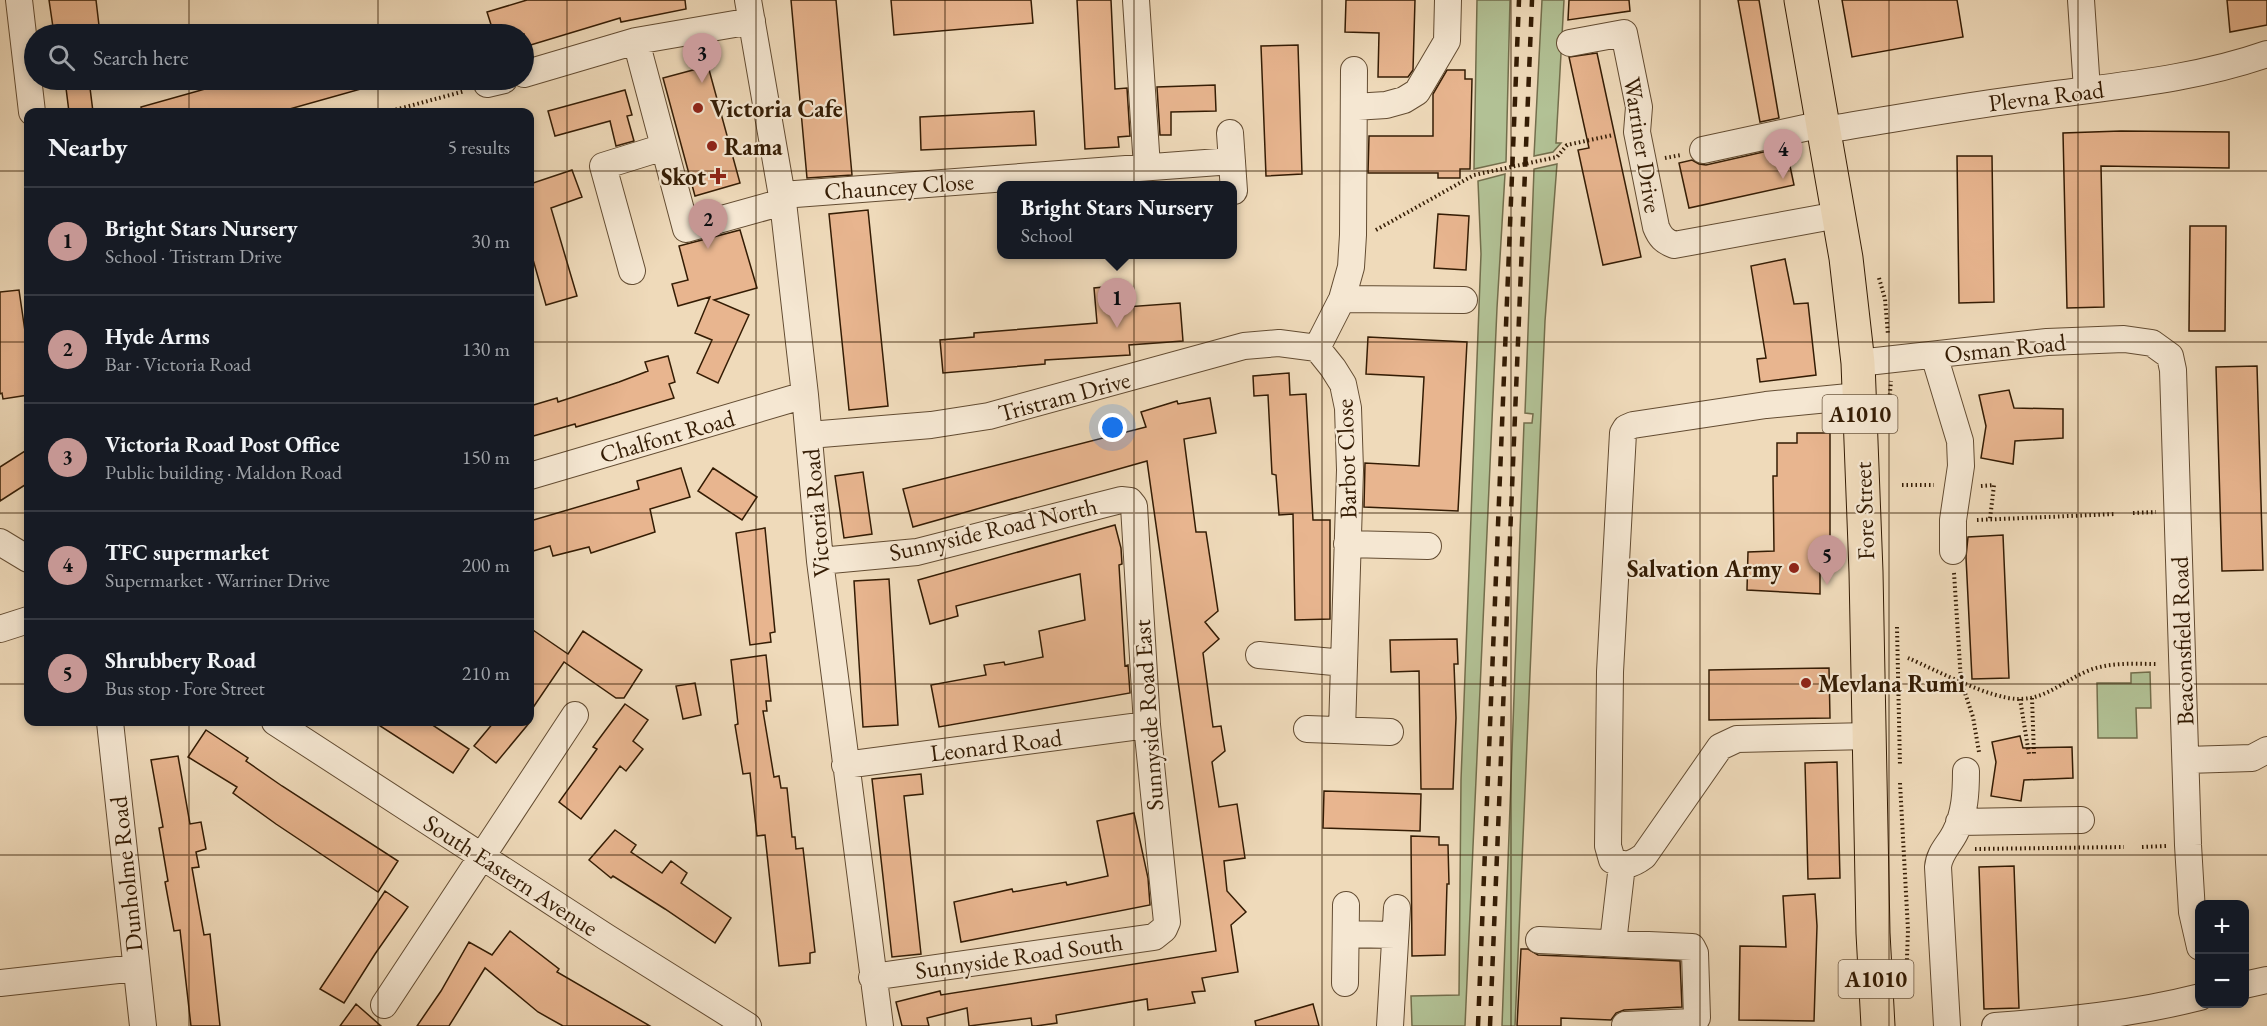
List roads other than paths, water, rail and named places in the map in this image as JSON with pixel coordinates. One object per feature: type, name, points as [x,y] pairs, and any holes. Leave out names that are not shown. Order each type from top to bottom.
[{"type":"main road","name":"Fore Street","points":[[1801,0],[1848,268],[1858,363],[1870,736],[1873,933],[1878,1026]]},
{"type":"street","points":[[19,0],[24,43]]},
{"type":"street","points":[[1136,0],[1147,167]]},
{"type":"street","points":[[1354,107],[1386,105],[1404,100],[1417,92],[1448,42],[1448,0]]},
{"type":"street","points":[[2081,0],[2087,90]]},
{"type":"street","points":[[534,71],[750,11]]},
{"type":"street","name":"Victoria Road","points":[[750,11],[783,199],[805,395],[820,561],[880,1026]]},
{"type":"street","name":"Warriner Drive","points":[[1570,43],[1624,33],[1638,107],[1637,132],[1659,236],[1674,245],[1838,215]]},
{"type":"street","points":[[632,271],[603,166],[664,147],[636,41]]},
{"type":"street","name":"Plevna Road","points":[[1703,150],[1823,127],[2139,84],[2239,64],[2267,54]]},
{"type":"street","points":[[1317,348],[1342,299],[1351,267],[1354,70]]},
{"type":"street","points":[[29,90],[32,108]]},
{"type":"street","points":[[1230,133],[1233,181]]},
{"type":"street","name":"Chauncey Close","points":[[664,147],[686,229],[783,199],[1232,161]]},
{"type":"street","points":[[1342,299],[1464,300]]},
{"type":"street","name":"Osman Road","points":[[1858,363],[2058,342],[2124,339],[2152,344]]},
{"type":"street","name":"Tristram Drive","points":[[809,435],[920,426],[989,416],[1244,346],[1279,343],[1317,348]]},
{"type":"street","name":"Beaconsfield Road","points":[[2152,344],[2170,356],[2173,370],[2192,912],[2195,927]]},
{"type":"street","name":"Barbot Close","points":[[1317,348],[1343,384],[1348,408],[1350,470],[1342,730]]},
{"type":"street","points":[[1934,355],[1960,441],[1959,485],[1941,520],[1953,551]]},
{"type":"street","name":"Chalfont Road","points":[[534,475],[805,395]]},
{"type":"street","points":[[1859,396],[1766,405],[1633,425],[1626,428],[1623,433],[1610,672],[1608,846],[1612,860],[1622,865],[1634,864],[1644,856],[1720,747],[1728,742],[1737,739],[1870,736]]},
{"type":"street","name":"Sunnyside Road North","points":[[820,561],[917,552],[1120,500],[1130,501]]},
{"type":"street","name":"Sunnyside Road East","points":[[1130,501],[1134,506],[1147,725],[1167,922],[1164,929]]},
{"type":"street","points":[[0,542],[24,557]]},
{"type":"street","points":[[1347,543],[1428,546]]},
{"type":"street","points":[[0,628],[24,621]]},
{"type":"street","points":[[1259,656],[1344,655]]},
{"type":"street","points":[[384,1005],[575,715]]},
{"type":"street","name":"Leonard Road","points":[[845,765],[1147,725]]},
{"type":"street","name":"Dunholme Road","points":[[110,726],[143,1026]]},
{"type":"street","name":"South Eastern Avenue","points":[[281,726],[606,937],[748,1026]]},
{"type":"street","points":[[1307,729],[1390,732]]},
{"type":"street","points":[[2186,760],[2252,758],[2267,750]]},
{"type":"street","points":[[1947,1026],[1938,867],[1939,858],[1959,822],[1966,794],[1966,771]]},
{"type":"street","points":[[1959,822],[2081,820]]},
{"type":"street","points":[[1613,943],[1622,865]]},
{"type":"street","points":[[1345,983],[1346,905]]},
{"type":"street","points":[[1390,1026],[1397,908]]},
{"type":"street","name":"Sunnyside Road South","points":[[872,976],[1154,936],[1164,929]]},
{"type":"street","points":[[1346,934],[1395,934]]},
{"type":"street","points":[[1539,940],[1692,947],[1695,953],[1697,1018],[1693,1022],[1639,1025]]},
{"type":"street","points":[[0,983],[136,968]]},
{"type":"street","points":[[2249,985],[2267,980]]},
{"type":"street","points":[[1995,1026],[2173,1015],[2195,1000]]},
{"type":"railway","points":[[1478,1026],[1519,0]]},
{"type":"railway","points":[[1490,1026],[1532,0]]},
{"type":"place","name":"Victoria Road Post Office","points":[[702,83]]},
{"type":"place","name":"Victoria Cafe","points":[[698,108]]},
{"type":"place","name":"Rama","points":[[712,146]]},
{"type":"place","name":"Skot","points":[[718,176]]},
{"type":"place","name":"TFC supermarket","points":[[1783,179]]},
{"type":"place","name":"Hyde Arms","points":[[708,249]]},
{"type":"place","name":"Bright Stars Nursery","points":[[1117,328]]},
{"type":"place","name":"Salvation Army","points":[[1794,568]]},
{"type":"place","name":"Shrubbery Road","points":[[1827,585]]},
{"type":"place","name":"Mevlana Rumi","points":[[1806,683]]}]
